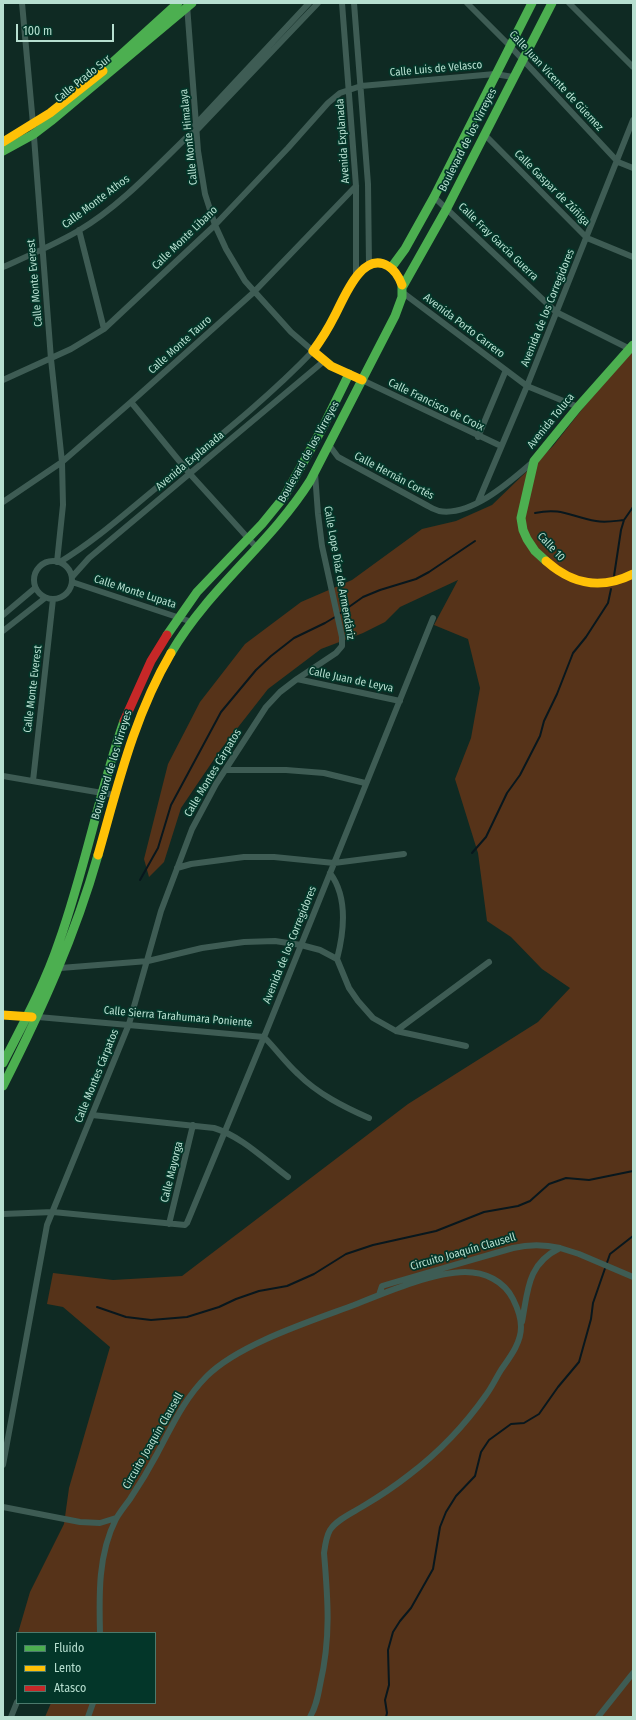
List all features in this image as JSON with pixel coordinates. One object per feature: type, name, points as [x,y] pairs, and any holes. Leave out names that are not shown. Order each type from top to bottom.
[{"type":"street","name":"Calle Monte Everest","points":[[22,3],[34,129],[51,359],[62,462],[63,505],[58,562]]},
{"type":"street","name":"Calle Prado Sur","points":[[3,151],[34,129],[66,100],[103,74],[178,3]]},
{"type":"street","name":"Calle Monte Athos","points":[[189,135],[196,123],[309,3]]},
{"type":"street","name":"Calle Monte Athos","points":[[3,267],[42,250],[79,230],[116,203],[189,135],[197,130],[318,3]]},
{"type":"street","name":"Avenida Explanada","points":[[342,3],[356,186],[356,278]]},
{"type":"street","name":"Avenida Explanada","points":[[354,3],[368,184],[369,265]]},
{"type":"street","name":"Calle Juan Vicente de Güemez","points":[[467,3],[510,46],[618,162],[633,168]]},
{"type":"street","name":"Boulevard de los Virreyes","points":[[391,268],[405,249],[434,197],[532,3]]},
{"type":"street","name":"Boulevard de los Virreyes","points":[[3,1086],[38,1017],[69,946],[95,866],[114,795],[141,712],[166,660],[192,622],[229,576],[257,548],[288,513],[315,470],[362,380],[400,302],[407,280],[447,208],[552,3]]},
{"type":"street","points":[[569,3],[633,66]]},
{"type":"street","name":"Calle Prado Sur","points":[[129,51],[188,5]]},
{"type":"street","name":"Calle Monte Himalaya","points":[[188,5],[198,151],[205,194],[215,225],[235,266],[254,292],[291,332],[313,352]]},
{"type":"street","name":"Calle Luis de Velasco","points":[[361,86],[495,74],[513,77]]},
{"type":"street","name":"Calle Monte Líbano","points":[[3,380],[71,349],[104,329],[215,225],[288,148],[328,103],[340,93],[361,86]]},
{"type":"street","name":"Avenida de los Corregidores","points":[[478,502],[618,162],[633,120]]},
{"type":"street","name":"Calle Prado Sur","points":[[3,142],[34,129]]},
{"type":"street","name":"Calle Gaspar de Zúñiga","points":[[484,134],[587,238],[633,257]]},
{"type":"street","name":"Calle Monte Tauro","points":[[3,502],[62,462],[132,402],[254,292],[356,186]]},
{"type":"street","name":"Calle Fray García Guerra","points":[[434,197],[556,312],[632,347]]},
{"type":"street","points":[[79,230],[104,329]]},
{"type":"street","points":[[362,380],[340,371],[313,352],[324,336],[356,278],[362,270],[369,265],[376,262],[385,263],[398,275],[403,289]]},
{"type":"street","name":"Avenida Porto Carrero","points":[[403,289],[527,386],[578,407]]},
{"type":"street","name":"Avenida Toluca","points":[[478,502],[508,484],[534,461],[578,407],[632,347]]},
{"type":"street","name":"Avenida Explanada","points":[[58,562],[80,550],[183,466],[268,394],[313,352]]},
{"type":"street","name":"Avenida Explanada","points":[[72,580],[89,558],[324,361]]},
{"type":"street","points":[[478,437],[506,370]]},
{"type":"street","name":"Boulevard de los Virreyes","points":[[3,1063],[27,1016],[59,943],[84,863],[111,759],[129,708],[151,662],[179,616],[197,592],[277,507],[296,478],[349,374]]},
{"type":"street","name":"Calle Francisco de Croix","points":[[362,380],[478,437],[501,446]]},
{"type":"street","points":[[132,402],[183,466],[257,548]]},
{"type":"street","name":"Calle Hernán Cortés","points":[[329,445],[338,457],[440,511],[452,511],[478,502]]},
{"type":"street","name":"Calle 10","points":[[534,461],[521,518],[523,530],[535,551],[558,572],[574,580],[605,584],[621,580],[633,574]]},
{"type":"street","name":"Calle Lope Díaz de Armendáriz","points":[[315,470],[322,546],[342,637],[342,646],[336,653]]},
{"type":"street","points":[[58,562],[67,567],[72,580],[68,592],[64,596],[53,600],[45,598],[39,594],[35,588],[34,576],[36,570],[45,563],[58,562]]},
{"type":"street","name":"Calle Monte Lupata","points":[[72,580],[179,616],[192,622]]},
{"type":"street","points":[[3,614],[35,588]]},
{"type":"street","points":[[3,631],[45,598]]},
{"type":"street","name":"Calle Monte Everest","points":[[33,781],[53,600]]},
{"type":"street","name":"Avenida de los Corregidores","points":[[169,1224],[185,1225],[190,1218],[433,618]]},
{"type":"street","name":"Calle Montes Cárpatos","points":[[3,1465],[47,1225],[128,1024],[148,961],[161,911],[192,829],[205,804],[266,706],[280,692],[297,679],[336,653]]},
{"type":"street","name":"Calle Juan de Leyva","points":[[297,679],[400,701]]},
{"type":"street","points":[[226,770],[286,770],[324,773],[365,783]]},
{"type":"street","points":[[3,776],[114,795]]},
{"type":"street","points":[[177,868],[198,863],[244,857],[274,857],[334,863],[404,854]]},
{"type":"street","points":[[330,872],[337,881],[341,893],[343,923],[337,959],[347,984],[358,1001],[373,1018],[396,1031],[466,1046]]},
{"type":"street","points":[[48,969],[148,961],[202,948],[244,942],[275,941],[301,945],[320,950],[337,959]]},
{"type":"street","points":[[396,1031],[489,962]]},
{"type":"street","name":"Calle Sierra Tarahumara Poniente","points":[[3,1014],[264,1037],[299,1076],[322,1094],[369,1118]]},
{"type":"street","points":[[92,1115],[214,1128],[224,1131],[288,1177]]},
{"type":"street","name":"Calle Mayorga","points":[[169,1224],[193,1126]]},
{"type":"street","points":[[3,1214],[53,1212],[169,1224]]},
{"type":"street","name":"Circuito Joaquín Clausell","points":[[379,1295],[381,1288],[387,1284],[528,1244],[542,1244],[560,1248],[633,1277]]},
{"type":"street","points":[[310,1717],[315,1708],[325,1664],[329,1627],[324,1553],[325,1542],[330,1530],[337,1523],[408,1476],[440,1449],[460,1428],[488,1394],[512,1354],[519,1338],[530,1280],[536,1267],[550,1253],[560,1248]]},
{"type":"street","name":"Circuito Joaquín Clausell","points":[[100,1632],[99,1596],[101,1571],[107,1545],[116,1518],[144,1478],[178,1414],[197,1386],[209,1374],[230,1359],[255,1346],[313,1320],[379,1295],[449,1274],[464,1272],[478,1273],[490,1277],[500,1283],[513,1298],[521,1326]]},
{"type":"street","points":[[3,1507],[80,1522],[100,1523],[116,1518]]},
{"type":"street","points":[[598,1717],[633,1674]]},
{"type":"street","points":[[11,1717],[16,1704]]},
{"type":"street","points":[[88,1717],[93,1704]]},
{"type":"shaded area","points":[[633,345],[633,1717],[45,1717],[51,1704],[156,1704],[156,1632],[18,1632],[30,1592],[64,1524],[69,1488],[110,1347],[63,1307],[47,1304],[53,1273],[113,1280],[182,1276],[408,1104],[538,1022],[570,988],[542,969],[511,937],[487,921],[478,853],[455,779],[471,738],[480,688],[468,639],[434,625],[458,580],[400,607],[385,622],[363,633],[321,649],[268,689],[221,749],[181,808],[164,862],[149,877],[144,859],[168,764],[200,702],[245,644],[301,602],[352,580],[422,529],[456,521],[492,505],[553,446]]},
{"type":"waterway","points":[[614,576],[621,530],[624,520],[633,507]]},
{"type":"waterway","points":[[535,513],[544,511],[560,512],[599,522],[624,520]]},
{"type":"waterway","points":[[339,614],[363,597],[416,579],[475,541]]},
{"type":"waterway","points":[[472,853],[486,837],[507,793],[520,775],[540,736],[544,721],[557,694],[573,653],[586,637],[608,603],[611,589]]},
{"type":"waterway","points":[[140,880],[158,848],[171,805],[221,712],[256,670],[271,656],[294,638],[335,617]]},
{"type":"waterway","points":[[97,1307],[126,1317],[151,1320],[187,1317],[219,1307],[259,1291],[287,1286],[314,1274],[346,1254],[373,1245],[436,1231],[484,1212],[518,1206],[530,1201],[549,1184],[566,1178],[589,1180],[633,1171]]},
{"type":"waterway","points":[[386,1717],[387,1713],[385,1700],[389,1685],[388,1650],[393,1632],[411,1608],[433,1569],[440,1527],[446,1512],[456,1496],[475,1476],[481,1452],[489,1440],[511,1424],[524,1423],[539,1414],[558,1387],[579,1362],[591,1319],[593,1303],[610,1254],[633,1236]]},
{"type":"traffic: fast","points":[[103,71],[178,3]]},
{"type":"traffic: fast","points":[[3,151],[34,134],[51,121],[192,3]]},
{"type":"traffic: fast","points":[[391,268],[405,249],[434,197],[532,3]]},
{"type":"traffic: fast","points":[[403,286],[447,208],[552,3]]},
{"type":"traffic: fast","points":[[171,653],[203,608],[277,525],[310,481],[395,316],[402,297],[402,285]]},
{"type":"traffic: fast","points":[[546,561],[535,551],[527,539],[523,530],[521,518],[534,461],[578,407],[633,345]]},
{"type":"traffic: fast","points":[[167,635],[197,592],[262,524],[284,497],[323,427],[349,374]]},
{"type":"traffic: fast","points":[[3,1063],[26,1019],[59,942],[77,887],[107,776],[124,721]]},
{"type":"traffic: fast","points":[[3,1086],[31,1030],[68,944],[98,855]]},
{"type":"traffic: slow","points":[[3,142],[50,113],[103,71]]},
{"type":"traffic: slow","points":[[362,380],[331,366],[313,351],[322,339],[354,280],[361,271],[369,265],[378,263],[388,266],[400,279],[402,285]]},
{"type":"traffic: slow","points":[[546,561],[566,575],[577,580],[588,582],[610,582],[633,574]]},
{"type":"traffic: slow","points":[[98,855],[120,777],[137,726],[158,677],[171,653]]},
{"type":"traffic: slow","points":[[3,1015],[32,1017]]},
{"type":"traffic: jam","points":[[124,721],[151,661],[167,635]]}]
